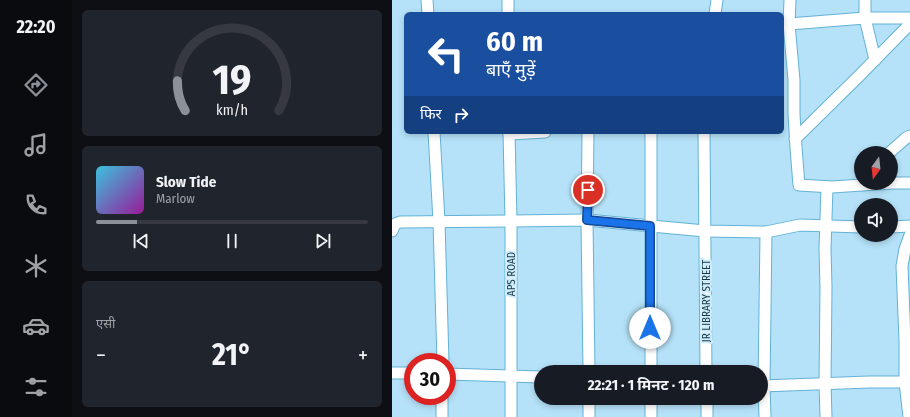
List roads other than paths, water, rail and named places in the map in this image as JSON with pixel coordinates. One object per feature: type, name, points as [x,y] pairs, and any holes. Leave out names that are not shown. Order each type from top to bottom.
[{"type":"street","points":[[427,0],[428,12]]},
{"type":"street","points":[[508,0],[508,12]]},
{"type":"street","points":[[715,12],[717,0]]},
{"type":"street","points":[[790,0],[789,24],[794,80],[795,139],[799,185],[827,186],[854,184]]},
{"type":"street","points":[[865,0],[865,18],[875,60]]},
{"type":"street","points":[[789,24],[865,18],[910,18]]},
{"type":"street","points":[[795,139],[910,24]]},
{"type":"street","points":[[434,134],[439,221],[443,353]]},
{"type":"street","name":"APS ROAD","points":[[509,134],[511,221],[511,417]]},
{"type":"street","points":[[588,134],[587,220],[589,365]]},
{"type":"street","points":[[651,134],[651,365]]},
{"type":"street","name":"JR LIBRARY STREET","points":[[704,134],[706,365]]},
{"type":"street","points":[[897,146],[910,136]]},
{"type":"street","points":[[898,183],[910,183]]},
{"type":"street","points":[[826,417],[827,186]]},
{"type":"street","points":[[392,219],[392,230]]},
{"type":"street","points":[[392,230],[395,224],[400,222],[439,221],[587,220],[705,231],[766,232],[800,225],[854,227]]},
{"type":"street","points":[[898,227],[910,226]]},
{"type":"street","points":[[763,365],[766,232]]},
{"type":"street","points":[[909,417],[906,382],[902,266],[905,249],[910,235]]},
{"type":"street","points":[[392,373],[404,373]]},
{"type":"street","points":[[456,374],[534,377]]},
{"type":"street","points":[[768,386],[906,382]]},
{"type":"street","points":[[442,405],[442,417]]},
{"type":"street","points":[[589,405],[589,417]]},
{"type":"street","points":[[651,405],[651,417]]},
{"type":"street","points":[[706,405],[707,417]]},
{"type":"street","points":[[764,405],[765,417]]}]
